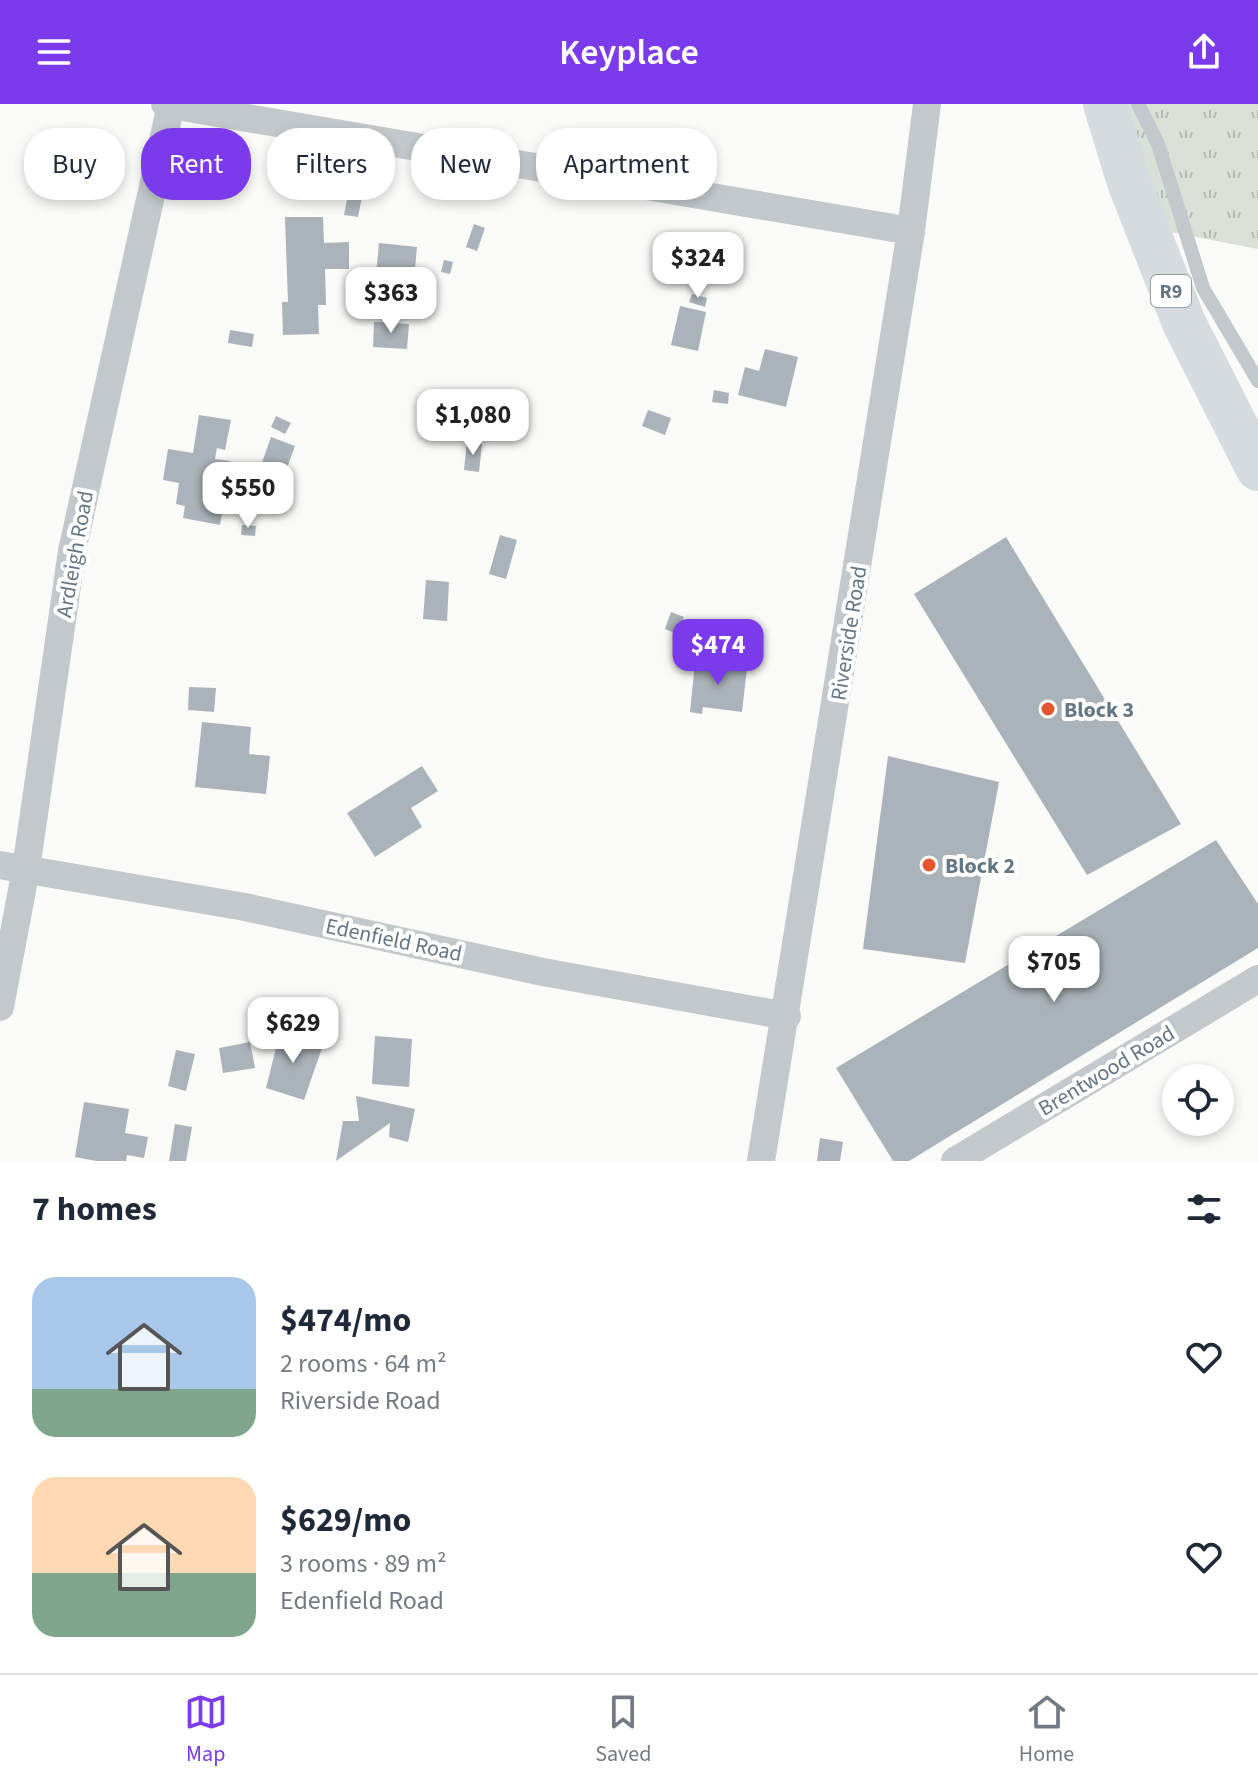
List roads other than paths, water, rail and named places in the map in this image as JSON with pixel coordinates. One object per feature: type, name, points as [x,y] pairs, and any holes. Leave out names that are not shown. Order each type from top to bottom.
[{"type":"highway","name":"R9","points":[[1105,104],[1129,182],[1184,323],[1257,463]]},
{"type":"street","points":[[169,104],[911,231]]},
{"type":"street","name":"Ardleigh Road","points":[[0,1007],[13,867],[72,551],[169,104]]},
{"type":"street","name":"Riverside Road","points":[[761,1161],[787,1016],[911,231],[927,104]]},
{"type":"street","name":"Edenfield Road","points":[[13,867],[245,907],[543,972],[787,1016]]},
{"type":"street","name":"Brentwood Road","points":[[955,1161],[1258,979]]},
{"type":"lane","points":[[1138,104],[1158,144],[1203,288],[1258,381]]},
{"type":"place","name":"Block 3","points":[[1048,709]]},
{"type":"place","name":"Block 2","points":[[929,865]]}]
